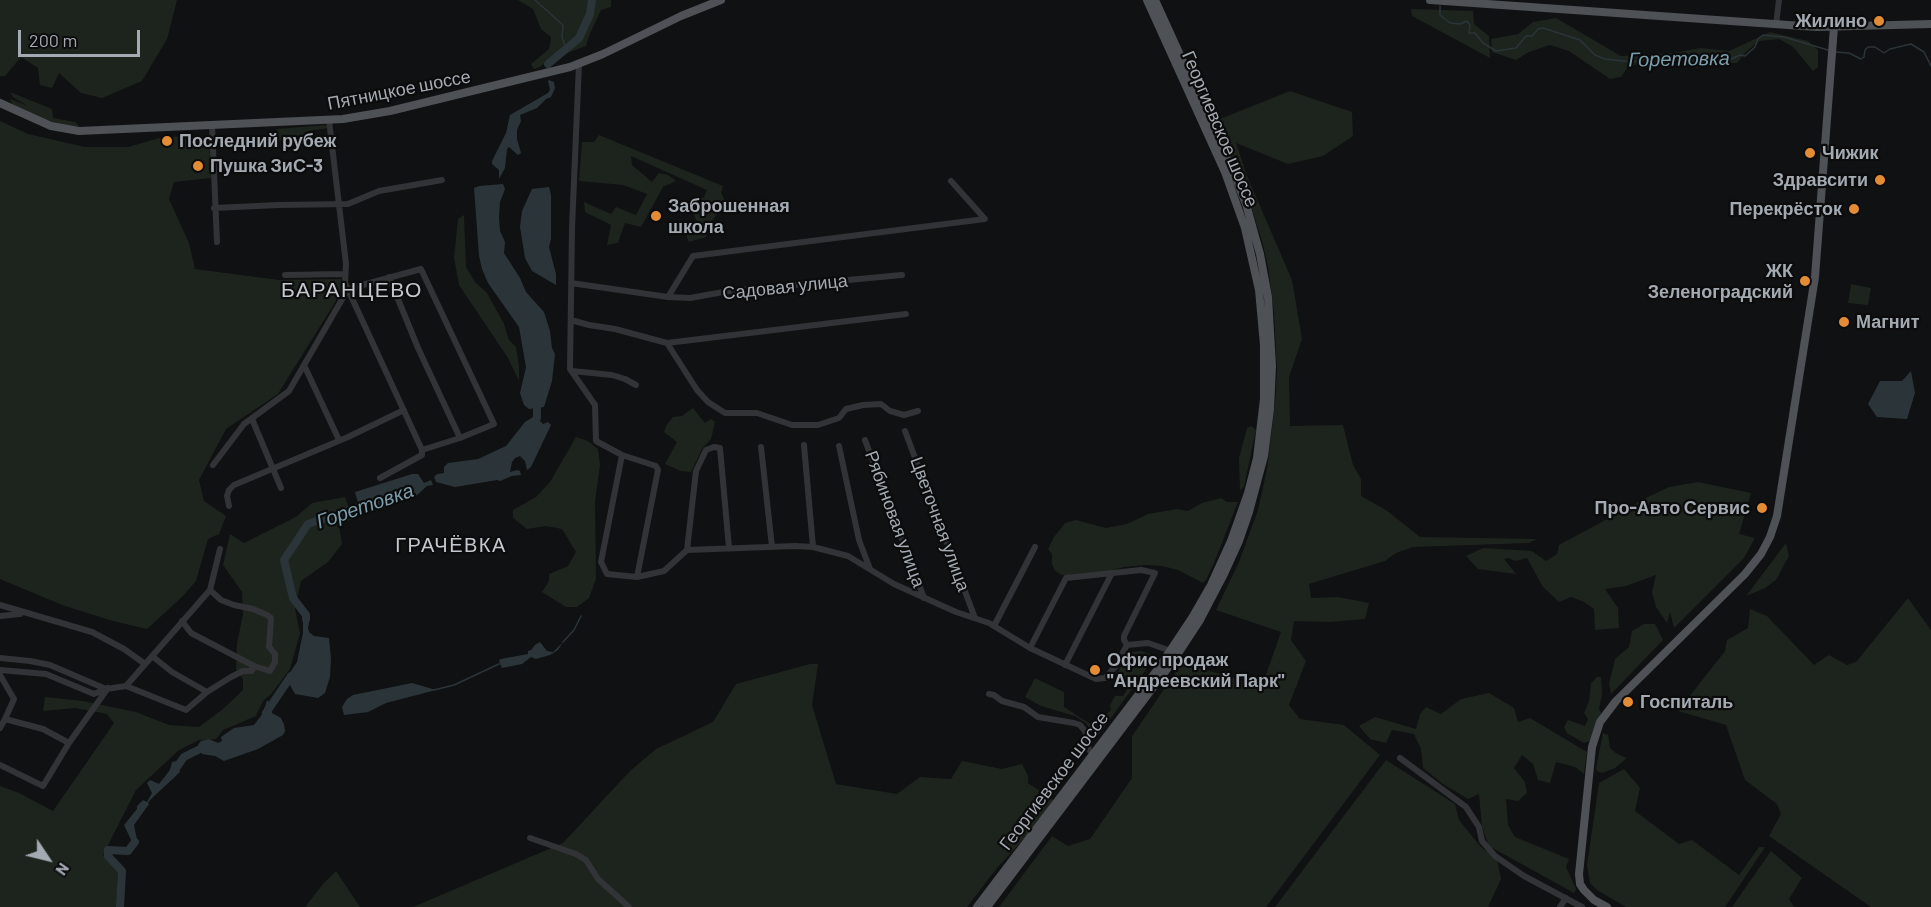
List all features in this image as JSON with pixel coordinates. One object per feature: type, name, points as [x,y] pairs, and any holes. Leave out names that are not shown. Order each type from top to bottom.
[{"type":"main road","name":"Пятницкое шоссе","points":[[0,103],[51,126],[91,132],[329,120],[390,111],[579,64],[720,0]]},
{"type":"main road","name":"Георгиевское шоссе","points":[[977,907],[1171,651],[1211,585],[1231,541],[1248,493],[1257,458],[1263,413],[1264,345],[1256,272],[1240,210],[1220,160],[1147,0]]},
{"type":"main road","name":"Георгиевское шоссе","points":[[987,907],[1169,666],[1200,620],[1239,542],[1264,456],[1270,409],[1272,356],[1268,297],[1260,254],[1246,204],[1232,170],[1155,0]]},
{"type":"main road","points":[[1430,0],[1776,25],[1834,27],[1931,24]]},
{"type":"main road","points":[[1607,907],[1592,904],[1582,887],[1579,874],[1592,747],[1600,722],[1616,701],[1745,574],[1761,554],[1777,516],[1815,277],[1834,27]]},
{"type":"street","points":[[1776,25],[1779,0]]},
{"type":"street","points":[[579,64],[570,369],[595,405],[596,441],[622,455],[656,466],[658,470],[637,577]]},
{"type":"street","points":[[329,120],[346,264],[345,283],[422,450],[422,455],[380,478]]},
{"type":"street","points":[[212,125],[217,242]]},
{"type":"street","points":[[214,208],[348,204],[379,191],[442,180]]},
{"type":"street","points":[[668,297],[693,256],[985,219],[951,181]]},
{"type":"street","points":[[213,465],[244,424],[289,391],[348,289],[421,269],[494,424],[422,450]]},
{"type":"street","points":[[285,275],[344,274]]},
{"type":"street","name":"Садовая улица","points":[[571,284],[690,298],[729,291],[902,275]]},
{"type":"street","points":[[389,277],[418,348],[460,438]]},
{"type":"street","points":[[571,320],[667,343],[906,314]]},
{"type":"street","points":[[667,343],[697,390],[708,402],[725,413],[757,413],[792,425],[818,425],[839,418],[846,409],[863,405],[881,404],[890,411],[904,415],[918,411]]},
{"type":"street","points":[[304,365],[339,440]]},
{"type":"street","points":[[572,371],[612,375],[636,385]]},
{"type":"street","points":[[229,506],[228,490],[234,485],[404,410]]},
{"type":"street","points":[[252,418],[281,488]]},
{"type":"street","name":"Цветочная улица","points":[[906,431],[975,618]]},
{"type":"street","name":"Рябиновая улица","points":[[866,440],[924,598]]},
{"type":"street","points":[[804,445],[813,547]]},
{"type":"street","points":[[839,446],[859,540],[870,569]]},
{"type":"street","points":[[761,447],[772,547]]},
{"type":"street","points":[[687,550],[696,471],[706,450],[720,448],[729,548]]},
{"type":"street","points":[[622,455],[601,562],[607,574],[637,577],[664,571],[687,550],[813,547],[848,556],[894,584],[956,612],[994,626],[1030,648],[1096,679],[1105,678],[1115,667],[1127,645]]},
{"type":"street","points":[[994,626],[1035,547]]},
{"type":"street","points":[[126,686],[210,591],[220,549]]},
{"type":"street","points":[[1030,648],[1053,599],[1066,578],[1141,570],[1155,573],[1124,636],[1127,645]]},
{"type":"street","points":[[1065,665],[1112,573]]},
{"type":"street","points":[[182,621],[191,633],[254,666],[270,671],[275,662],[274,654],[269,647],[271,618],[253,609],[221,600],[210,591]]},
{"type":"street","points":[[0,605],[92,632],[146,664]]},
{"type":"street","points":[[0,616],[26,614]]},
{"type":"street","points":[[1127,645],[1148,643],[1171,651]]},
{"type":"street","points":[[152,656],[172,672],[207,692]]},
{"type":"street","points":[[0,658],[50,665],[107,688]]},
{"type":"street","points":[[0,670],[46,674],[94,694],[107,688],[126,686],[186,710],[207,692],[243,671],[252,671],[254,666]]},
{"type":"street","points":[[0,675],[14,699],[0,728]]},
{"type":"street","points":[[0,765],[43,786],[107,688]]},
{"type":"street","points":[[989,694],[1002,701],[1024,707],[1038,717],[1080,725],[1085,731],[1089,750],[1093,754]]},
{"type":"street","points":[[5,719],[43,729],[69,743]]},
{"type":"street","points":[[1400,758],[1466,807],[1479,827],[1482,841],[1495,856],[1524,876],[1582,907]]},
{"type":"street","points":[[530,838],[576,854],[586,860],[598,879],[629,907]]},
{"type":"street","points":[[1560,907],[1566,898]]},
{"type":"shaded area","points":[[0,0],[177,0],[167,39],[142,81],[102,98],[81,93],[59,73],[52,88],[40,85],[38,68],[21,57],[5,76],[0,76]]},
{"type":"shaded area","points":[[518,0],[611,0],[611,7],[601,10],[586,46],[546,61],[534,69],[531,64],[549,49],[551,37],[541,29],[533,9]]},
{"type":"shaded area","points":[[1411,9],[1473,11],[1474,24],[1489,36],[1490,58],[1412,16]]},
{"type":"shaded area","points":[[1556,18],[1621,56],[1673,53],[1701,48],[1729,51],[1770,32],[1808,41],[1818,50],[1818,67],[1813,71],[1793,47],[1779,39],[1759,41],[1737,63],[1710,64],[1697,68],[1682,64],[1645,61],[1627,68],[1621,77],[1610,79],[1569,51],[1550,45],[1529,52],[1516,60],[1492,52],[1491,39],[1518,34],[1533,22]]},
{"type":"shaded area","points":[[1290,91],[1352,112],[1353,136],[1323,156],[1288,164],[1236,143],[1247,176],[1292,280],[1302,339],[1289,377],[1290,426],[1343,425],[1353,465],[1361,479],[1361,496],[1386,510],[1420,537],[1537,539],[1529,543],[1413,547],[1396,553],[1385,561],[1309,584],[1311,598],[1338,597],[1369,603],[1365,619],[1330,622],[1294,621],[1291,640],[1306,661],[1289,705],[1300,719],[1344,725],[1380,755],[1266,907],[999,907],[1052,836],[1068,846],[1090,839],[1132,778],[1132,736],[1182,663],[1262,686],[1281,632],[1216,610],[1239,562],[1258,510],[1267,469],[1277,371],[1274,312],[1262,241],[1245,188],[1215,121]]},
{"type":"shaded area","points":[[10,92],[52,109],[53,118],[75,122],[79,126],[59,125],[12,104],[10,99],[28,106],[13,97]]},
{"type":"shaded area","points":[[0,121],[28,134],[85,147],[128,147],[163,137],[205,136],[209,139],[211,178],[174,182],[169,199],[189,243],[195,269],[279,280],[341,279],[342,291],[278,394],[226,429],[199,480],[204,501],[226,516],[219,534],[208,539],[196,581],[147,629],[62,605],[0,579]]},
{"type":"shaded area","points":[[325,125],[329,128],[308,131],[305,137],[275,141],[274,135],[277,129]]},
{"type":"shaded area","points":[[599,135],[723,186],[721,193],[726,202],[709,225],[706,237],[689,242],[686,235],[700,228],[690,207],[696,200],[704,197],[707,190],[631,156],[632,165],[652,182],[659,173],[668,175],[676,181],[663,187],[641,227],[625,223],[618,243],[607,245],[611,225],[585,212],[584,202],[611,214],[616,207],[636,215],[647,194],[623,185],[579,181],[582,142],[594,142]]},
{"type":"shaded area","points":[[464,215],[466,267],[475,282],[487,293],[504,324],[509,340],[516,347],[519,381],[508,358],[459,285],[454,258],[458,219]]},
{"type":"shaded area","points":[[1851,284],[1871,288],[1868,305],[1848,303]]},
{"type":"shaded area","points":[[693,408],[705,423],[711,419],[715,422],[711,439],[702,449],[691,472],[681,471],[665,464],[677,442],[664,432],[673,417],[682,416]]},
{"type":"shaded area","points":[[1251,426],[1256,430],[1244,487],[1240,490],[1239,458],[1247,428]]},
{"type":"shaded area","points":[[576,437],[588,441],[598,449],[600,465],[595,502],[596,579],[589,598],[577,607],[566,607],[542,592],[549,581],[549,574],[568,566],[576,552],[562,529],[546,526],[527,529],[513,518],[513,510],[536,497],[550,482]]},
{"type":"shaded area","points":[[1698,482],[1751,493],[1739,534],[1755,538],[1744,558],[1674,628],[1670,612],[1667,623],[1656,607],[1652,592],[1656,575],[1626,586],[1605,589],[1618,608],[1619,628],[1595,630],[1594,609],[1571,597],[1559,602],[1543,587],[1527,558],[1516,561],[1504,559],[1516,574],[1478,569],[1466,556],[1483,548],[1518,550],[1532,551],[1546,561],[1557,554],[1559,545],[1648,497],[1669,487]]},
{"type":"shaded area","points":[[345,497],[353,519],[339,524],[342,544],[328,562],[301,581],[295,609],[300,633],[290,669],[263,701],[256,716],[223,730],[216,739],[199,740],[179,750],[136,790],[103,855],[118,869],[117,907],[0,907],[0,786],[53,811],[114,723],[107,714],[75,708],[43,711],[45,697],[83,701],[136,712],[169,725],[199,727],[243,690],[243,679],[236,669],[237,644],[243,614],[242,592],[223,565],[230,534],[244,543],[296,517],[312,503]]},
{"type":"shaded area","points":[[1221,498],[1227,502],[1238,502],[1214,563],[1203,583],[1178,570],[1162,566],[1124,567],[1093,575],[1072,576],[1062,575],[1055,571],[1052,564],[1052,554],[1048,549],[1065,523],[1076,520],[1106,528],[1127,524],[1148,514],[1177,509],[1188,511],[1202,503]]},
{"type":"shaded area","points":[[1786,543],[1789,556],[1776,580],[1765,588],[1746,596]]},
{"type":"shaded area","points":[[1908,598],[1931,630],[1931,907],[1871,907],[1769,836],[1781,814],[1777,804],[1745,780],[1726,725],[1678,711],[1725,651],[1727,640],[1748,628],[1750,609],[1767,616],[1814,665],[1829,655],[1847,665],[1856,662]]},
{"type":"shaded area","points":[[1644,624],[1655,624],[1663,640],[1611,694],[1609,684],[1615,659],[1629,647],[1632,631]]},
{"type":"shaded area","points":[[1141,651],[1156,656],[1095,740],[1087,724],[1075,716],[1041,706],[1025,697],[1035,678],[1064,692],[1064,707],[1095,727],[1111,710],[1110,705],[1115,696],[1123,696],[1131,683],[1117,673],[1130,652]]},
{"type":"shaded area","points":[[810,664],[818,664],[812,705],[836,784],[897,794],[920,777],[951,779],[962,761],[1002,769],[1022,764],[1028,776],[1028,783],[1053,800],[1033,829],[997,868],[967,907],[413,907],[563,843],[630,771],[656,749],[713,722],[736,684]]},
{"type":"shaded area","points":[[1597,677],[1601,677],[1602,694],[1599,709],[1601,713],[1590,741],[1584,743],[1567,733],[1564,727],[1568,720],[1585,726],[1588,719],[1584,713],[1589,701],[1591,683]]},
{"type":"shaded area","points":[[1489,693],[1514,708],[1518,722],[1530,718],[1587,752],[1584,774],[1575,767],[1556,762],[1550,783],[1538,780],[1533,764],[1522,755],[1514,768],[1525,782],[1527,793],[1518,801],[1506,799],[1508,825],[1515,837],[1569,859],[1566,867],[1576,889],[1574,893],[1489,846],[1482,827],[1479,794],[1468,799],[1443,784],[1423,768],[1421,749],[1414,734],[1392,730],[1386,743],[1370,739],[1359,726],[1375,717],[1416,729],[1420,714],[1426,707],[1441,714],[1461,699]]},
{"type":"shaded area","points":[[1603,733],[1608,735],[1610,748],[1627,758],[1615,768],[1602,773],[1596,768]]},
{"type":"shaded area","points":[[1386,760],[1455,804],[1459,820],[1480,846],[1497,860],[1501,879],[1488,907],[1275,907]]},
{"type":"shaded area","points":[[1624,769],[1640,788],[1635,811],[1679,844],[1692,840],[1739,875],[1759,847],[1765,847],[1725,907],[1626,907],[1597,890],[1590,883],[1587,865],[1599,783]]},
{"type":"shaded area","points":[[1771,851],[1802,878],[1789,899],[1794,907],[1732,907]]},
{"type":"shaded area","points":[[336,871],[360,907],[305,907],[323,884]]},
{"type":"water","points":[[549,80],[554,82],[555,88],[551,97],[537,108],[520,115],[517,139],[521,153],[518,155],[509,147],[507,149],[505,168],[499,179],[499,170],[492,164],[492,161],[506,133],[510,115],[548,93]]},
{"type":"water","points":[[503,184],[505,189],[500,202],[499,217],[500,231],[505,242],[504,253],[526,292],[544,312],[555,354],[552,381],[544,407],[529,409],[524,405],[520,393],[526,367],[519,327],[488,283],[479,256],[474,188]]},
{"type":"water","points":[[549,187],[551,239],[549,247],[556,274],[556,285],[532,271],[525,258],[520,227],[522,211],[532,189]]},
{"type":"water","points":[[1911,371],[1915,393],[1907,419],[1877,417],[1868,404],[1880,381],[1902,381]]},
{"type":"water","points":[[535,416],[543,424],[548,422],[551,425],[531,467],[527,470],[525,461],[520,456],[512,462],[510,472],[517,470],[521,475],[500,481],[455,487],[436,482],[434,477],[444,473],[444,467],[448,463],[478,459],[506,446],[525,422]]},
{"type":"water","points":[[418,474],[424,483],[431,480],[433,485],[427,486],[416,496],[368,513],[366,508],[358,503],[355,492]]},
{"type":"water","points":[[306,609],[310,617],[309,632],[314,636],[329,638],[330,677],[325,693],[318,698],[295,694],[290,685],[283,683],[297,662],[303,633],[303,610]]},
{"type":"water","points":[[540,642],[547,651],[553,652],[563,642],[558,650],[550,655],[536,659],[531,657],[522,664],[502,668],[499,660],[528,654],[528,651]]},
{"type":"water","points":[[412,683],[436,690],[386,703],[368,712],[344,715],[342,707],[353,695]]},
{"type":"water","points":[[267,700],[272,706],[272,713],[281,718],[284,724],[283,735],[258,749],[224,761],[215,756],[202,754],[198,745],[201,741],[209,739],[218,743],[222,741],[221,737],[234,728],[254,725],[263,713]]},
{"type":"water","points":[[177,761],[180,772],[150,800],[134,825],[137,840],[132,850],[130,847],[133,844],[124,825],[137,806],[143,800],[147,802],[152,793],[147,783],[150,780],[159,784],[170,770],[172,762]]},
{"type":"waterway","points":[[535,0],[563,25],[562,37],[566,49]]},
{"type":"waterway","name":"Горетовка","points":[[548,64],[579,38],[590,14],[592,0]]},
{"type":"waterway","name":"Горетовка","points":[[1440,6],[1440,15],[1450,23],[1460,24],[1467,21],[1470,25],[1469,33],[1475,33],[1483,43],[1496,51],[1516,48],[1526,36],[1532,36],[1538,29],[1543,28],[1580,40],[1595,55],[1605,59],[1632,62],[1668,55],[1688,62],[1696,59],[1731,59],[1740,55],[1745,56],[1763,35],[1784,37],[1828,50]]},
{"type":"waterway","name":"Горетовка","points":[[1835,52],[1849,53],[1861,59],[1868,47],[1875,47],[1884,53],[1890,49],[1911,44],[1924,52],[1931,66]]},
{"type":"waterway","name":"Горетовка","points":[[531,425],[537,418],[537,398]]},
{"type":"waterway","name":"Горетовка","points":[[306,619],[306,615],[293,598],[284,560],[308,524],[370,503]]},
{"type":"waterway","points":[[563,642],[574,630],[581,616]]},
{"type":"waterway","points":[[434,690],[454,685],[499,664]]},
{"type":"waterway","name":"Горетовка","points":[[266,713],[291,676]]},
{"type":"waterway","name":"Горетовка","points":[[172,774],[184,757],[209,747]]},
{"type":"waterway","name":"Горетовка","points":[[120,907],[122,871],[108,856],[108,850],[128,851],[135,842]]},
{"type":"place","name":"Жилино","points":[[1879,21]]},
{"type":"place","name":"Последний рубеж","points":[[167,141]]},
{"type":"place","name":"Чижик","points":[[1810,153]]},
{"type":"place","name":"Пушка ЗиС-3","points":[[198,166]]},
{"type":"place","name":"Здравсити","points":[[1880,180]]},
{"type":"place","name":"Перекрёсток","points":[[1854,209]]},
{"type":"place","name":"Заброшенная школа","points":[[656,216]]},
{"type":"place","name":"ЖК Зеленоградский","points":[[1805,281]]},
{"type":"place","name":"Магнит","points":[[1844,322]]},
{"type":"place","name":"Про-Авто Сервис","points":[[1762,508]]},
{"type":"place","name":"Офис продаж \"Андреевский Парк\"","points":[[1095,670]]},
{"type":"place","name":"Госпиталь","points":[[1628,702]]},
{"type":"district","name":"БАРАНЦЕВО","points":[[352,290]]},
{"type":"district","name":"ГРАЧЁВКА","points":[[451,545]]}]
